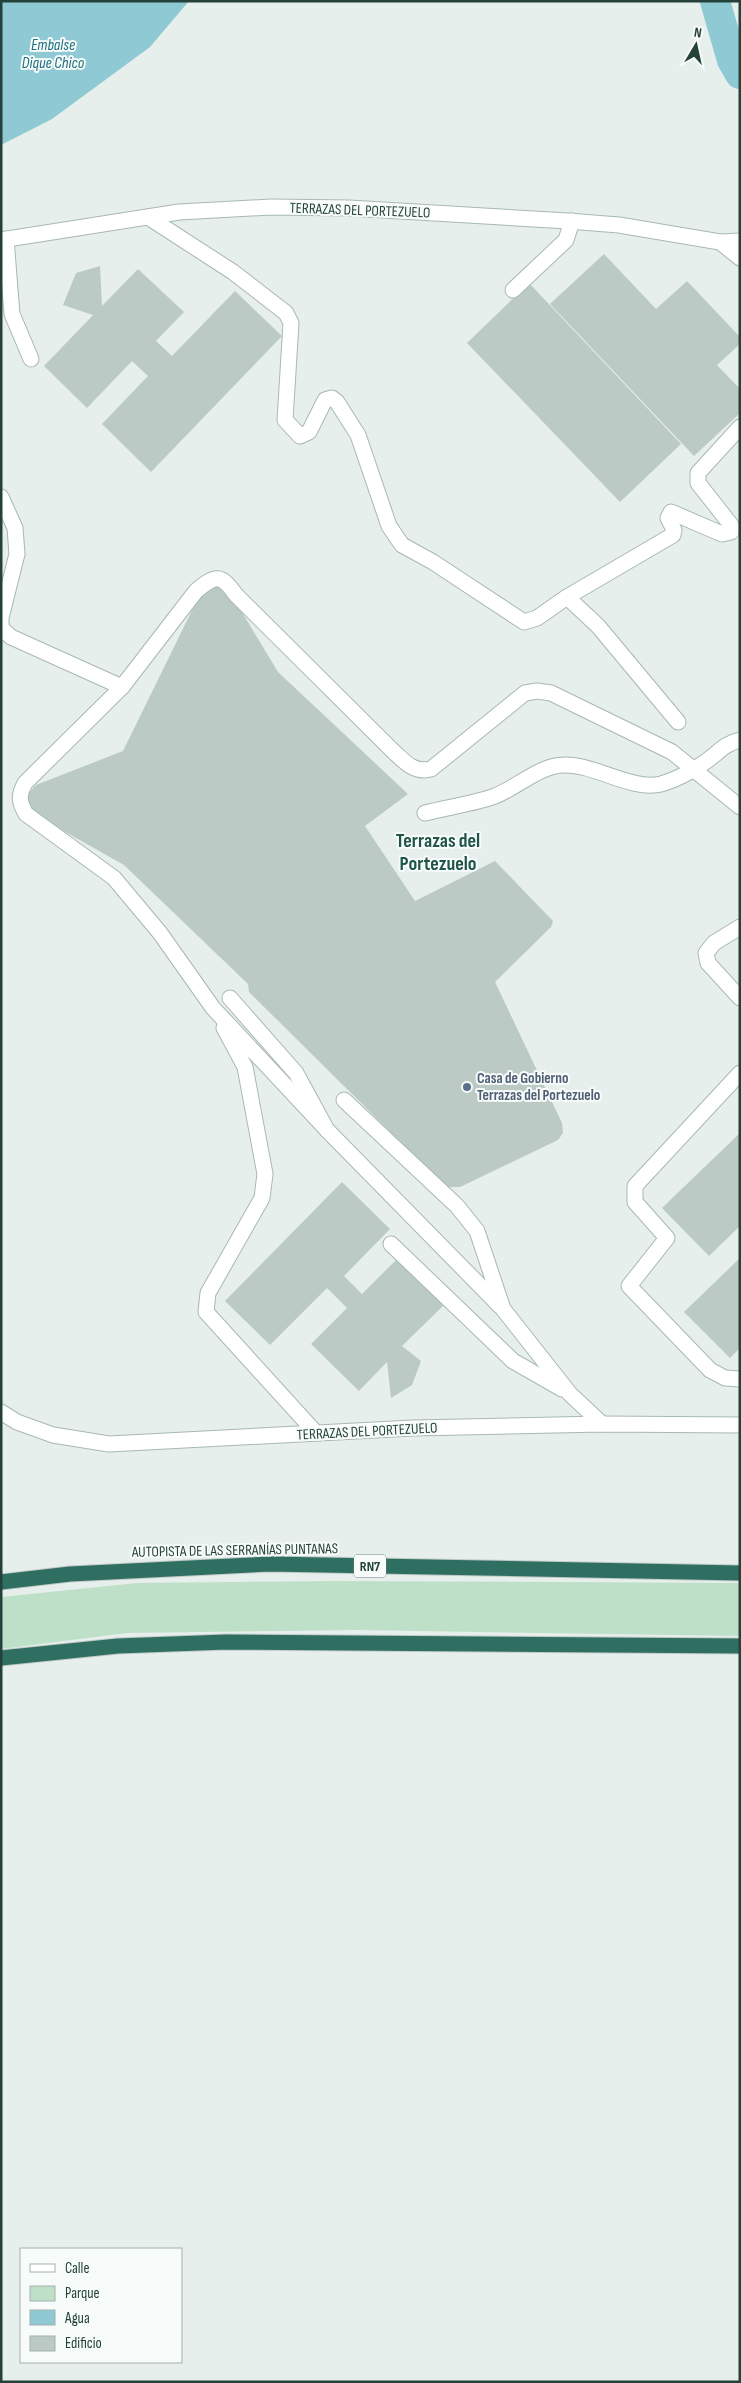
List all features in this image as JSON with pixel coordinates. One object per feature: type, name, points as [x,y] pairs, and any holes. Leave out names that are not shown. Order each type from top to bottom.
[{"type":"highway","name":"AUTOPISTA DE LAS SERRANÍAS PUNTANAS","points":[[1,1582],[97,1572],[270,1564],[740,1573]]},
{"type":"highway","points":[[1,1658],[118,1646],[226,1642],[740,1646]]},
{"type":"street","name":"TERRAZAS DEL PORTEZUELO","points":[[4,240],[179,212],[271,207],[349,208],[572,221],[619,225],[720,242],[740,241]]},
{"type":"street","points":[[148,217],[233,272],[286,313],[291,322],[285,420],[294,432],[300,436],[305,436],[309,432],[325,400],[332,398],[337,402],[358,435],[389,526],[402,545],[433,562],[524,622],[537,618],[567,597],[673,535],[674,530],[668,518],[671,512],[722,534],[731,532],[731,525],[698,483],[698,473],[740,427]]},
{"type":"street","points":[[513,290],[566,240],[572,221]]},
{"type":"street","points":[[4,240],[12,314],[31,359]]},
{"type":"street","name":"TERRAZAS DEL PORTEZUELO","points":[[720,242],[740,258]]},
{"type":"street","points":[[1,498],[15,528],[17,554],[1,618],[1,628],[11,637],[122,687]]},
{"type":"street","points":[[316,1433],[206,1312],[208,1292],[262,1198],[265,1174],[245,1067],[212,1008],[160,933],[114,878],[26,814],[19,802],[20,792],[25,783],[122,687],[196,590],[208,580],[218,578],[226,581],[236,595],[394,752],[413,768],[422,771],[431,769],[525,693],[537,691],[551,693],[672,752],[740,807]]},
{"type":"street","points":[[567,597],[598,626],[678,722]]},
{"type":"street","points":[[425,813],[495,796],[550,768],[564,765],[578,766],[644,785],[660,784],[694,769],[720,749],[740,740]]},
{"type":"street","points":[[740,927],[714,943],[706,953],[708,962],[740,998]]},
{"type":"street","points":[[230,998],[296,1073],[327,1130]]},
{"type":"street","points":[[212,1008],[327,1130],[502,1308],[570,1394],[602,1424]]},
{"type":"street","points":[[740,1074],[635,1186],[635,1202],[667,1238],[629,1286],[710,1370],[725,1378],[740,1379]]},
{"type":"street","points":[[344,1100],[457,1206],[477,1231],[502,1308]]},
{"type":"street","points":[[391,1244],[513,1361],[570,1394]]},
{"type":"street","name":"TERRAZAS DEL PORTEZUELO","points":[[1,1412],[17,1422],[53,1435],[109,1444],[413,1428],[602,1424],[740,1425]]},
{"type":"green space","points":[[334,1581],[740,1583],[740,1636],[356,1630],[127,1633],[1,1649],[1,1597],[137,1583]]},
{"type":"water","name":"Embalse Dique Chico","points":[[1,1],[189,1],[150,47],[52,119],[1,145]]},
{"type":"building","points":[[604,254],[656,309],[687,281],[740,337],[740,344],[717,365],[740,389],[740,413],[694,456],[550,304]]},
{"type":"building","points":[[100,266],[102,306],[138,269],[184,312],[156,341],[172,356],[235,291],[282,336],[151,472],[102,424],[148,376],[132,361],[87,408],[44,366],[93,315],[63,305],[76,273]]},
{"type":"building","points":[[529,283],[681,444],[620,502],[467,343]]},
{"type":"building","points":[[211,583],[228,589],[278,672],[408,794],[365,826],[415,901],[495,861],[553,921],[551,927],[495,982],[562,1123],[563,1133],[558,1140],[460,1187],[446,1187],[249,992],[248,984],[124,865],[30,812],[27,807],[27,795],[36,785],[123,751],[200,594]]},
{"type":"building","points":[[740,1133],[740,1226],[709,1256],[662,1208]]},
{"type":"building","points":[[342,1182],[390,1229],[344,1276],[362,1294],[397,1259],[444,1305],[402,1346],[421,1361],[412,1385],[391,1398],[387,1362],[359,1391],[311,1344],[347,1308],[327,1288],[270,1345],[225,1301]]},
{"type":"building","points":[[740,1258],[740,1348],[730,1358],[684,1312]]},
{"type":"waterway","points":[[715,1],[732,60],[740,74]]},
{"type":"place","name":"Casa de Gobierno Terrazas del Portezuelo","points":[[467,1087]]},
{"type":"district","name":"Terrazas del Portezuelo","points":[[438,852]]}]
